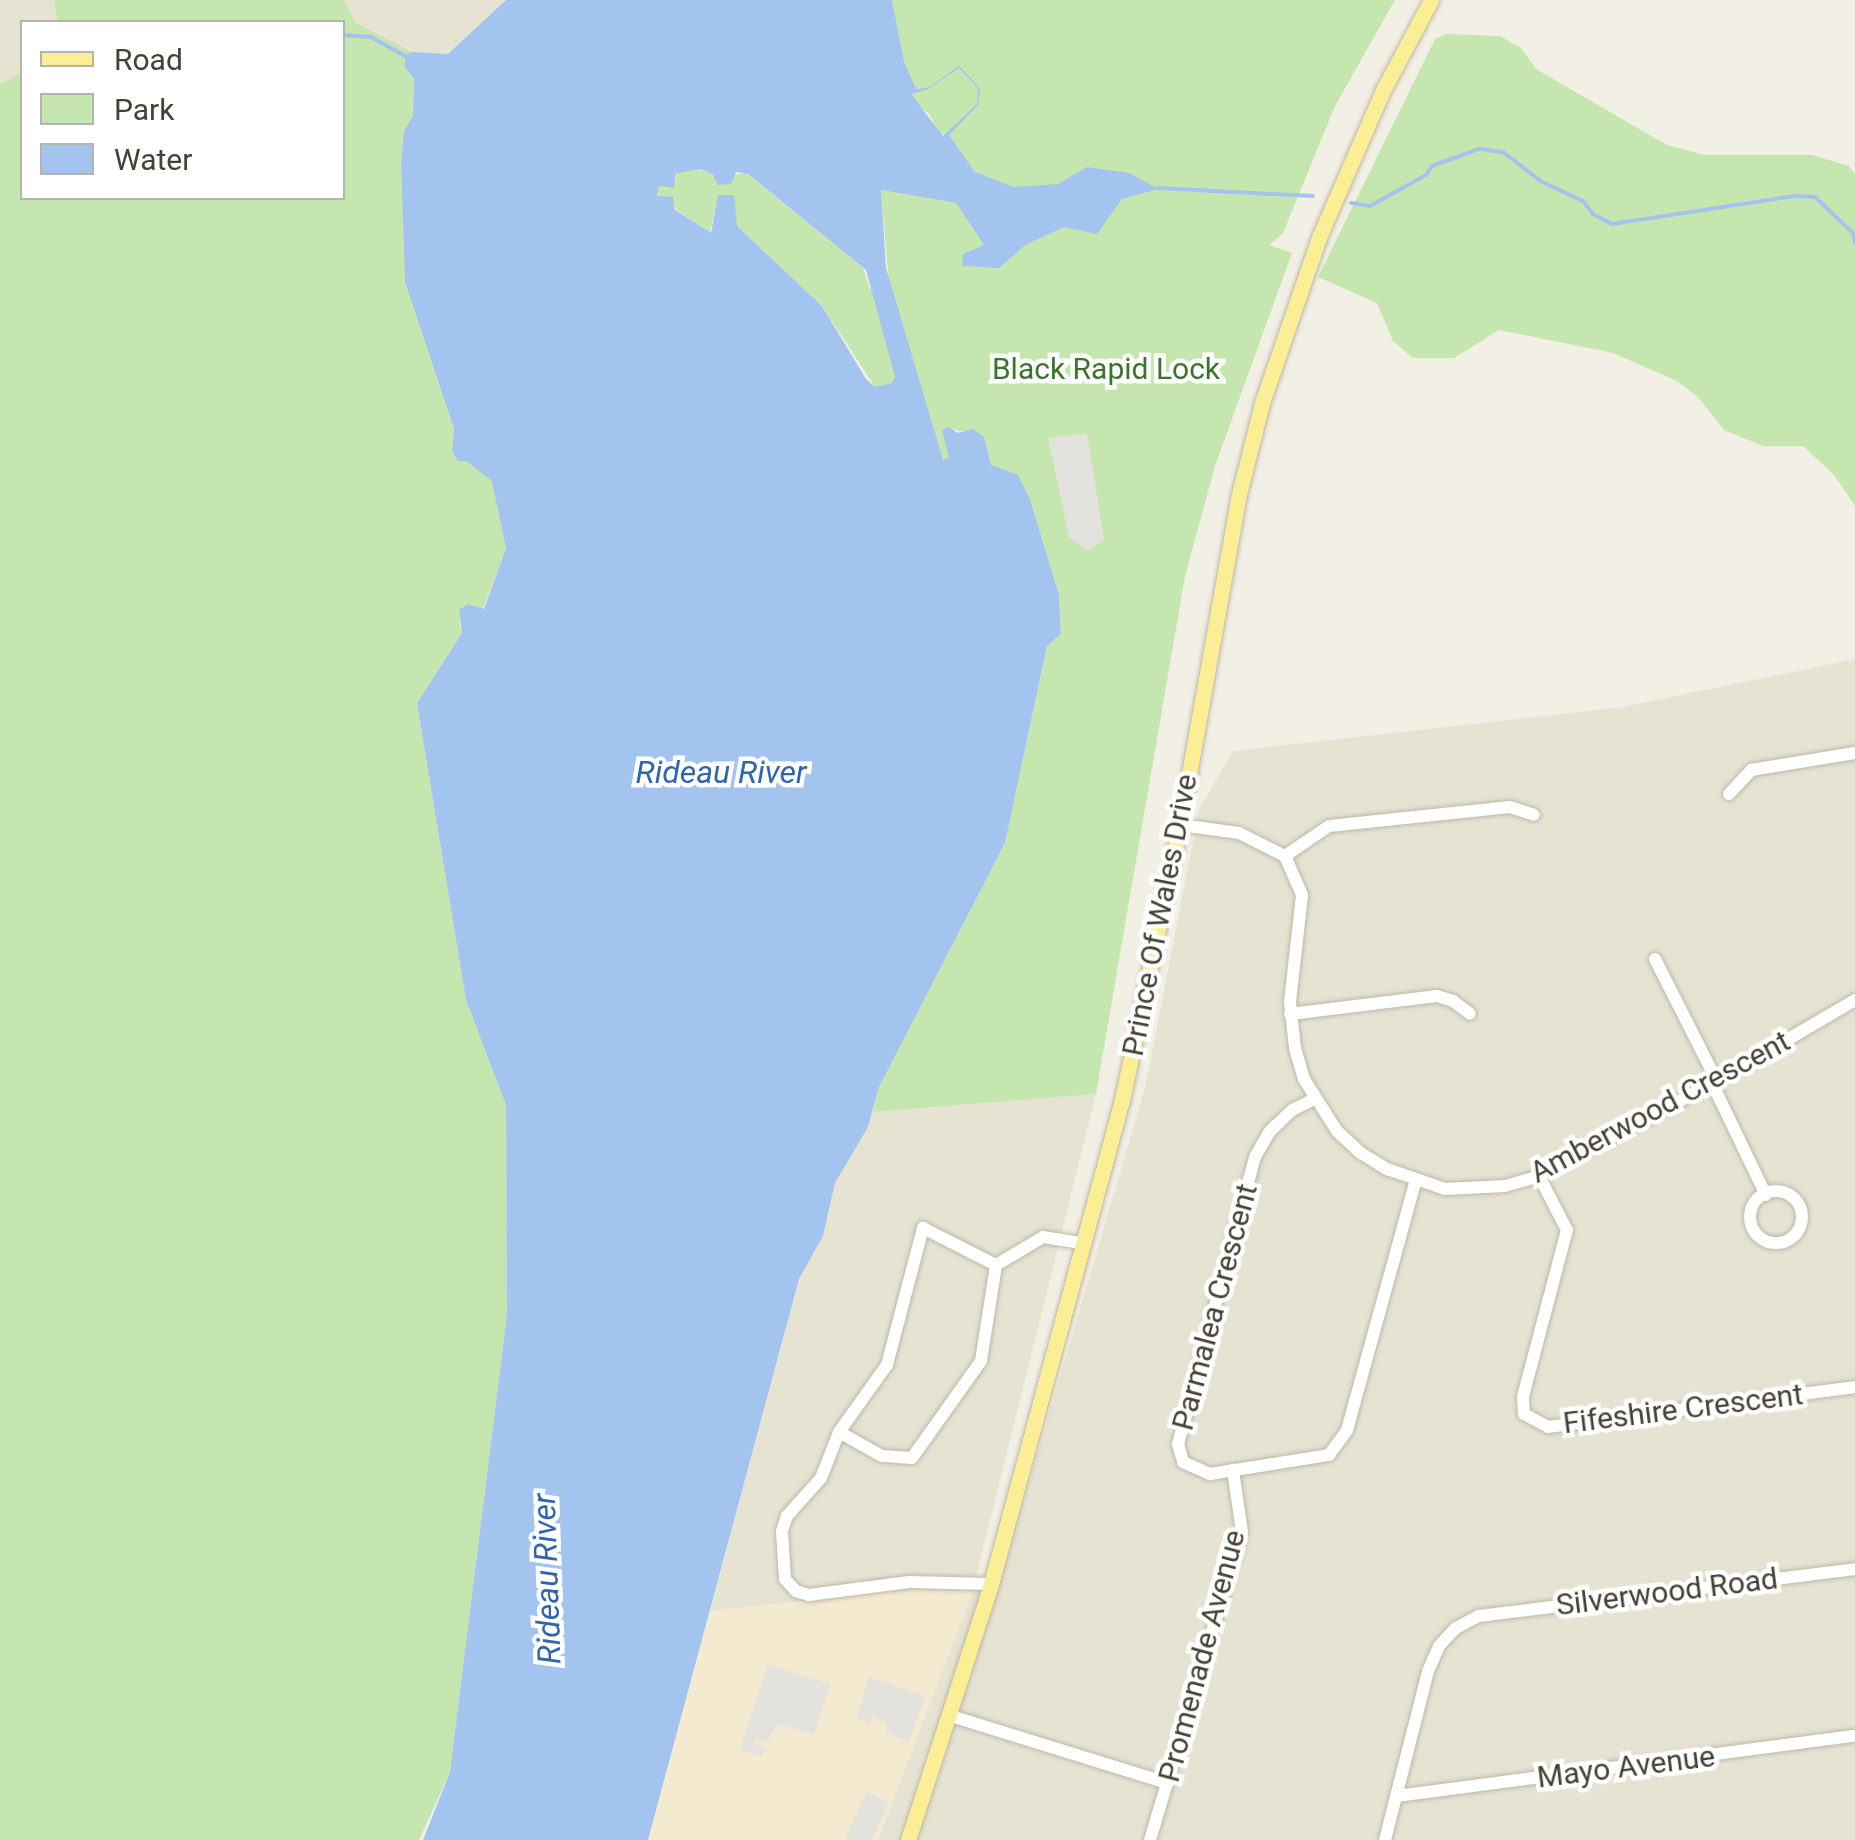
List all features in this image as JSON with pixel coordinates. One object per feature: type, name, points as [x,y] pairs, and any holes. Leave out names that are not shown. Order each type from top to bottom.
[{"type":"main road","name":"Prince Of Wales Drive","points":[[908,1840],[991,1584],[1122,1100],[1180,825],[1238,498],[1278,350],[1352,162],[1431,0]]},
{"type":"street","points":[[1729,794],[1752,770],[1855,752]]},
{"type":"street","points":[[1180,825],[1239,832],[1285,856],[1329,826],[1510,808],[1534,814]]},
{"type":"street","name":"Amberwood Crescent","points":[[1285,856],[1299,882],[1303,913],[1290,1014],[1295,1048],[1314,1099],[1337,1131],[1361,1153],[1416,1180],[1445,1189],[1504,1186],[1540,1176],[1715,1082],[1855,1000]]},
{"type":"street","points":[[1655,959],[1766,1195]]},
{"type":"street","points":[[1290,1014],[1438,996],[1470,1014]]},
{"type":"street","name":"Parmalea Crescent","points":[[1314,1099],[1292,1110],[1270,1131],[1256,1157],[1178,1444],[1183,1462],[1210,1474],[1330,1455],[1347,1430],[1416,1180]]},
{"type":"street","name":"Fifeshire Crescent","points":[[1540,1176],[1567,1230],[1523,1396],[1524,1414],[1548,1427],[1855,1387]]},
{"type":"street","points":[[1790,1194],[1803,1209],[1799,1228],[1780,1241],[1763,1241],[1750,1226],[1750,1211],[1766,1195],[1790,1194]]},
{"type":"street","points":[[991,1584],[910,1582],[823,1596],[789,1586],[784,1569],[784,1524],[821,1478],[840,1432],[887,1365],[924,1228],[996,1266]]},
{"type":"street","points":[[840,1432],[890,1459],[916,1454],[980,1362],[996,1266],[1043,1237],[1082,1243]]},
{"type":"street","name":"Promenade Avenue","points":[[1150,1840],[1242,1532],[1233,1470]]},
{"type":"street","name":"Silverwood Road","points":[[1397,1796],[1428,1671],[1440,1646],[1456,1628],[1479,1616],[1855,1569]]},
{"type":"street","points":[[950,1716],[1168,1783]]},
{"type":"street","name":"Mayo Avenue","points":[[1397,1796],[1855,1736]]},
{"type":"street","points":[[1386,1840],[1397,1796]]},
{"type":"shaded area","points":[[0,0],[79,0],[66,20],[20,20],[20,73],[0,84]]},
{"type":"shaded area","points":[[344,0],[506,0],[448,54],[430,55],[412,52],[355,22]]},
{"type":"shaded area","points":[[1087,433],[1104,540],[1087,551],[1069,537],[1048,438]]},
{"type":"shaded area","points":[[1855,659],[1855,1840],[878,1840],[973,1590],[904,1590],[710,1611],[799,1279],[823,1236],[835,1183],[873,1112],[1096,1094],[973,1589],[998,1588],[1146,1084],[1199,809],[1233,751],[1623,707]]},
{"type":"shaded area","points":[[904,1590],[973,1590],[878,1840],[648,1840],[710,1611]]},
{"type":"shaded area","points":[[768,1665],[831,1684],[814,1734],[777,1724],[767,1742],[755,1739],[754,1744],[765,1747],[762,1757],[740,1749]]},
{"type":"shaded area","points":[[869,1677],[925,1696],[909,1742],[885,1732],[887,1723],[872,1717],[869,1724],[856,1719]]},
{"type":"shaded area","points":[[866,1792],[889,1802],[872,1840],[844,1840]]},
{"type":"green space","points":[[54,0],[344,0],[355,22],[412,52],[405,66],[414,79],[413,117],[404,131],[401,165],[405,282],[454,430],[452,451],[493,481],[506,548],[483,609],[459,619],[462,633],[417,703],[466,1000],[506,1105],[507,1315],[450,1772],[419,1840],[0,1840],[0,84],[20,73],[20,200],[345,200],[345,20],[58,20]]},
{"type":"green space","name":"Black Rapid Lock","points":[[892,0],[1395,0],[1335,106],[1283,233],[1269,245],[1292,253],[1215,466],[1185,576],[1096,1094],[873,1112],[879,1087],[1005,843],[1047,646],[1061,634],[1059,595],[1030,499],[1011,474],[991,465],[984,437],[953,429],[949,459],[943,461],[913,361],[892,384],[875,387],[822,306],[737,226],[718,196],[710,233],[657,196],[659,186],[674,187],[677,172],[701,169],[715,177],[746,173],[863,268],[870,289],[888,273],[881,190],[956,203],[985,245],[964,254],[1010,260],[1014,187],[975,172],[948,134],[940,134],[929,114],[915,103],[910,94],[916,89],[904,61]]},
{"type":"green space","points":[[1447,34],[1500,36],[1521,48],[1536,69],[1667,145],[1705,155],[1812,155],[1849,166],[1855,174],[1855,506],[1834,475],[1803,446],[1763,446],[1724,430],[1698,397],[1677,381],[1613,353],[1499,330],[1454,358],[1413,358],[1393,341],[1377,303],[1318,277],[1435,39]]},
{"type":"water","name":"Rideau River","points":[[506,0],[892,0],[904,61],[916,89],[928,88],[959,66],[980,88],[978,105],[949,135],[975,172],[1014,187],[1058,184],[1087,167],[1129,173],[1158,189],[1122,199],[1097,234],[1064,227],[1025,245],[999,268],[962,266],[963,254],[984,245],[956,203],[881,190],[886,268],[943,460],[949,458],[942,430],[948,427],[958,433],[973,429],[984,437],[991,465],[1018,475],[1030,499],[1059,595],[1061,634],[1047,646],[1005,843],[879,1087],[868,1127],[835,1183],[823,1236],[799,1279],[648,1840],[423,1840],[450,1772],[507,1315],[506,1105],[466,1000],[417,703],[462,633],[459,610],[468,604],[484,609],[506,548],[492,481],[466,461],[458,461],[452,451],[454,429],[405,282],[401,165],[404,131],[413,116],[414,79],[405,67],[405,56],[412,52],[448,54]],"holes":[[[959,68],[978,88],[977,104],[943,136],[911,94],[928,89]],[[701,169],[713,175],[718,185],[731,184],[736,172],[748,174],[866,270],[895,377],[892,383],[875,387],[866,379],[822,306],[737,226],[734,195],[718,195],[711,233],[674,209],[673,197],[657,196],[659,186],[674,188],[676,173]]]},
{"type":"waterway","points":[[345,35],[371,37],[405,56]]},
{"type":"waterway","points":[[1351,203],[1370,206],[1426,175],[1432,166],[1479,149],[1503,152],[1542,182],[1583,201],[1593,214],[1612,224],[1795,196],[1815,197],[1854,234],[1855,243]]},
{"type":"waterway","points":[[1158,188],[1313,196]]}]
